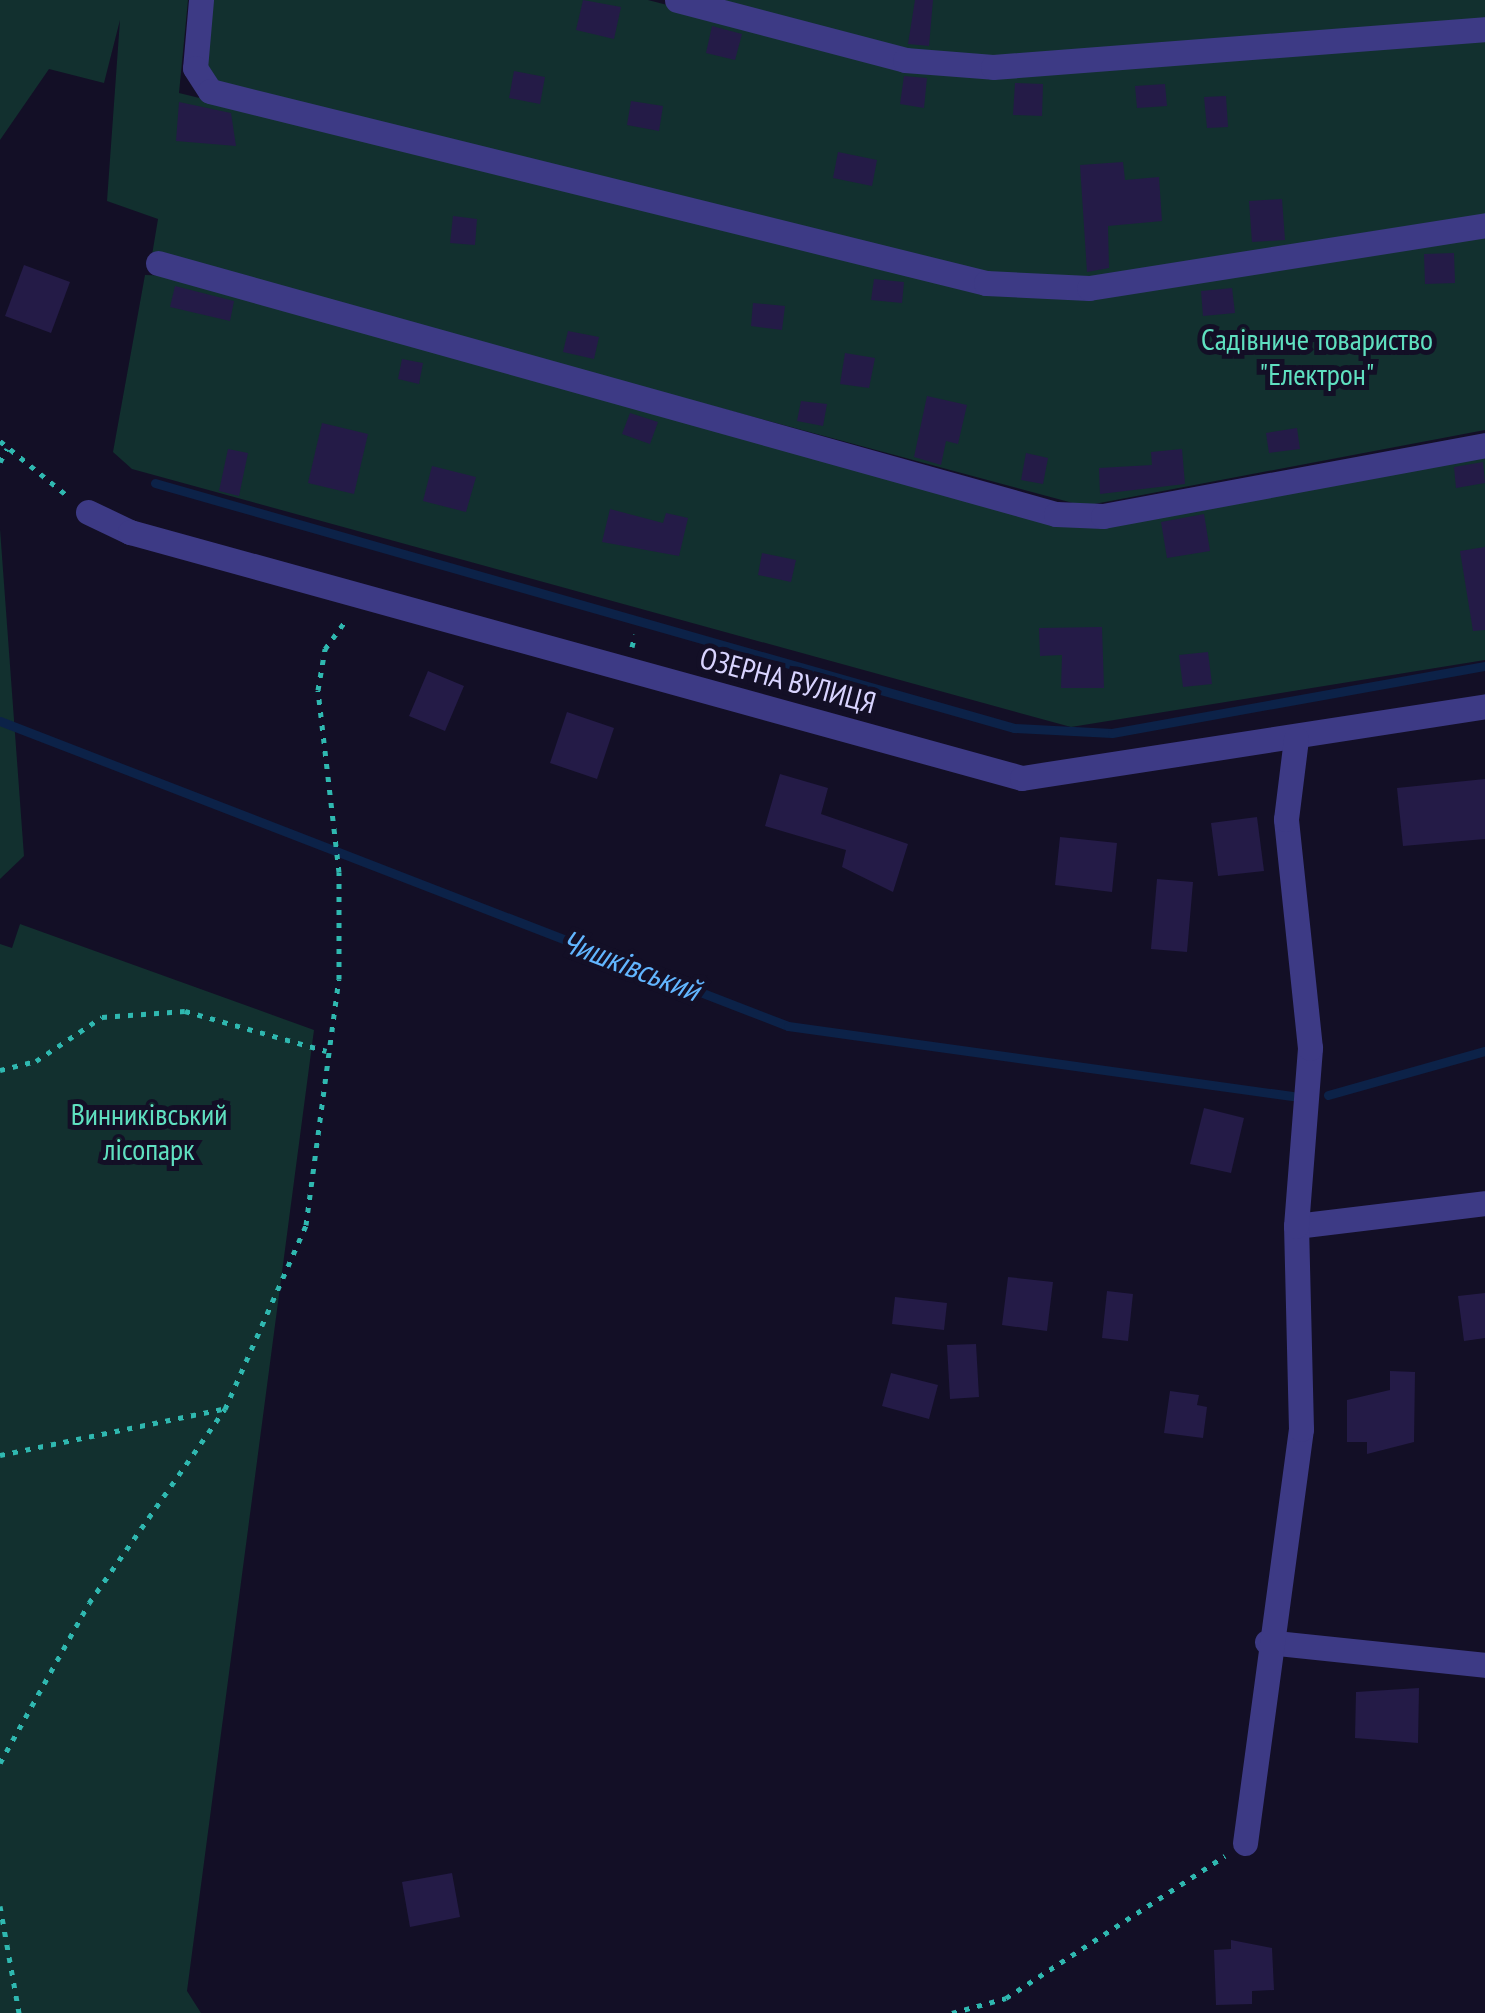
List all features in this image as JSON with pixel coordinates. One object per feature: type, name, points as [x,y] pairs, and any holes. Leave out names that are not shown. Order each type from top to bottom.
[{"type":"street","points":[[201,0],[195,68],[210,91],[986,283],[1089,288],[1485,225]]},
{"type":"street","points":[[677,0],[905,60],[993,67],[1485,30]]},
{"type":"street","points":[[158,264],[1056,514],[1103,516],[1485,445]]},
{"type":"street","name":"ОЗЕРНА ВУЛИЦЯ","points":[[88,512],[130,532],[1022,778],[1296,739],[1485,706]]},
{"type":"street","points":[[1245,1843],[1267,1642],[1301,1429],[1296,1226],[1310,1048],[1286,819],[1296,739]]},
{"type":"street","points":[[1296,1226],[1485,1203]]},
{"type":"street","points":[[1267,1642],[1485,1665]]},
{"type":"path","points":[[0,441],[88,512]]},
{"type":"path","points":[[0,462],[6,448]]},
{"type":"path","points":[[0,1763],[90,1603],[225,1408],[306,1225],[326,1051],[339,979],[339,872],[318,690],[326,649],[373,596]]},
{"type":"path","points":[[633,642],[636,634]]},
{"type":"path","points":[[0,1070],[36,1061],[102,1017],[185,1011],[326,1051]]},
{"type":"path","points":[[0,1455],[225,1408]]},
{"type":"path","points":[[952,2013],[1006,1998],[1245,1843]]},
{"type":"path","points":[[0,1906],[19,2013]]},
{"type":"green space","name":"Садівниче товариство \"Електрон\"","points":[[0,0],[188,0],[179,93],[988,290],[1485,235],[1485,430],[1084,506],[152,255],[158,219],[107,201],[120,20],[104,83],[49,69],[0,140]]},
{"type":"green space","name":"Садівниче товариство \"Електрон\"","points":[[208,0],[648,0],[894,64],[1485,38],[1485,217],[1087,280],[986,275],[212,80],[204,65]]},
{"type":"green space","points":[[712,0],[1485,0],[1485,20],[997,59],[904,52]]},
{"type":"green space","name":"Садівниче товариство \"Електрон\"","points":[[145,275],[180,276],[1057,524],[1485,454],[1485,660],[1071,727],[132,469],[113,452]]},
{"type":"green space","points":[[0,529],[24,856],[0,879]]},
{"type":"green space","name":"Винниківський лісопарк","points":[[20,924],[314,1030],[187,1991],[201,2013],[0,2013],[0,944],[12,948]]},
{"type":"building","points":[[583,0],[621,7],[614,39],[576,30]]},
{"type":"building","points":[[915,0],[933,0],[929,46],[908,44]]},
{"type":"building","points":[[712,26],[742,34],[735,60],[706,53]]},
{"type":"building","points":[[514,71],[545,77],[540,104],[509,98]]},
{"type":"building","points":[[904,76],[927,78],[924,108],[900,104]]},
{"type":"building","points":[[1015,83],[1043,84],[1042,116],[1013,115]]},
{"type":"building","points":[[1165,84],[1167,106],[1137,108],[1135,86]]},
{"type":"building","points":[[1226,96],[1228,127],[1207,128],[1204,97]]},
{"type":"building","points":[[631,101],[663,106],[659,131],[627,125]]},
{"type":"building","points":[[179,102],[231,113],[236,146],[176,141]]},
{"type":"building","points":[[838,152],[877,160],[872,186],[833,178]]},
{"type":"building","points":[[1123,162],[1125,180],[1159,177],[1162,221],[1108,226],[1109,268],[1087,272],[1080,165]]},
{"type":"building","points":[[1282,199],[1285,240],[1252,242],[1249,201]]},
{"type":"building","points":[[453,216],[477,219],[475,245],[450,243]]},
{"type":"building","points":[[1454,253],[1455,283],[1425,284],[1424,254]]},
{"type":"building","points":[[24,265],[70,282],[51,333],[5,316]]},
{"type":"building","points":[[874,279],[904,282],[902,303],[871,300]]},
{"type":"building","points":[[175,286],[234,301],[230,321],[170,307]]},
{"type":"building","points":[[1232,288],[1235,313],[1203,316],[1201,291]]},
{"type":"building","points":[[753,303],[785,306],[782,330],[751,326]]},
{"type":"building","points":[[568,331],[599,337],[594,359],[563,352]]},
{"type":"building","points":[[845,353],[875,358],[869,388],[840,384]]},
{"type":"building","points":[[402,359],[423,363],[419,384],[398,379]]},
{"type":"building","points":[[927,396],[967,405],[958,444],[946,441],[941,465],[914,457]]},
{"type":"building","points":[[801,401],[827,404],[823,426],[797,421]]},
{"type":"building","points":[[630,413],[658,422],[650,444],[622,434]]},
{"type":"building","points":[[322,423],[368,434],[354,494],[308,483]]},
{"type":"building","points":[[1297,428],[1300,449],[1269,453],[1266,433]]},
{"type":"building","points":[[228,449],[248,453],[239,496],[219,491]]},
{"type":"building","points":[[1182,449],[1185,484],[1100,494],[1099,468],[1152,465],[1151,452]]},
{"type":"building","points":[[1026,453],[1048,458],[1043,484],[1021,480]]},
{"type":"building","points":[[1483,462],[1485,483],[1456,488],[1454,467]]},
{"type":"building","points":[[432,466],[476,477],[466,512],[423,501]]},
{"type":"building","points":[[610,509],[663,523],[666,513],[688,518],[679,556],[602,542]]},
{"type":"building","points":[[1204,514],[1210,551],[1167,558],[1161,522]]},
{"type":"building","points":[[1485,547],[1485,630],[1473,631],[1460,551]]},
{"type":"building","points":[[762,553],[796,560],[791,582],[758,575]]},
{"type":"building","points":[[1102,627],[1104,688],[1061,688],[1062,655],[1040,656],[1039,628]]},
{"type":"building","points":[[1208,652],[1212,684],[1183,687],[1179,655]]},
{"type":"building","points":[[428,671],[464,686],[445,731],[409,716]]},
{"type":"building","points":[[567,712],[614,728],[597,779],[550,763]]},
{"type":"building","points":[[780,774],[828,788],[821,814],[908,844],[893,892],[842,867],[846,850],[765,826]]},
{"type":"building","points":[[1485,779],[1485,839],[1403,846],[1397,788]]},
{"type":"building","points":[[1257,817],[1264,871],[1218,876],[1211,823]]},
{"type":"building","points":[[1060,837],[1117,843],[1112,892],[1055,885]]},
{"type":"building","points":[[1157,879],[1193,882],[1187,952],[1151,949]]},
{"type":"building","points":[[1204,1108],[1244,1118],[1231,1173],[1190,1164]]},
{"type":"building","points":[[1008,1277],[1053,1282],[1047,1331],[1002,1325]]},
{"type":"building","points":[[1107,1291],[1133,1294],[1128,1341],[1102,1338]]},
{"type":"building","points":[[1485,1293],[1485,1338],[1464,1341],[1458,1296]]},
{"type":"building","points":[[895,1297],[947,1303],[944,1330],[892,1324]]},
{"type":"building","points":[[976,1344],[979,1397],[950,1399],[947,1345]]},
{"type":"building","points":[[1390,1371],[1415,1372],[1414,1442],[1367,1454],[1367,1442],[1347,1442],[1347,1400],[1390,1390]]},
{"type":"building","points":[[891,1373],[938,1385],[929,1419],[882,1406]]},
{"type":"building","points":[[1170,1391],[1199,1395],[1197,1405],[1207,1407],[1203,1438],[1164,1433]]},
{"type":"building","points":[[1419,1688],[1418,1743],[1355,1738],[1356,1692]]},
{"type":"building","points":[[452,1873],[460,1917],[410,1927],[402,1882]]},
{"type":"building","points":[[1231,1940],[1272,1948],[1274,1990],[1252,1991],[1252,2004],[1216,2005],[1214,1950],[1231,1949]]},
{"type":"waterway","points":[[155,483],[1014,728],[1112,733],[1485,666]]},
{"type":"waterway","name":"Чишківський","points":[[0,721],[788,1026],[1292,1096]]},
{"type":"waterway","name":"Чишківський","points":[[1328,1095],[1485,1051]]}]
